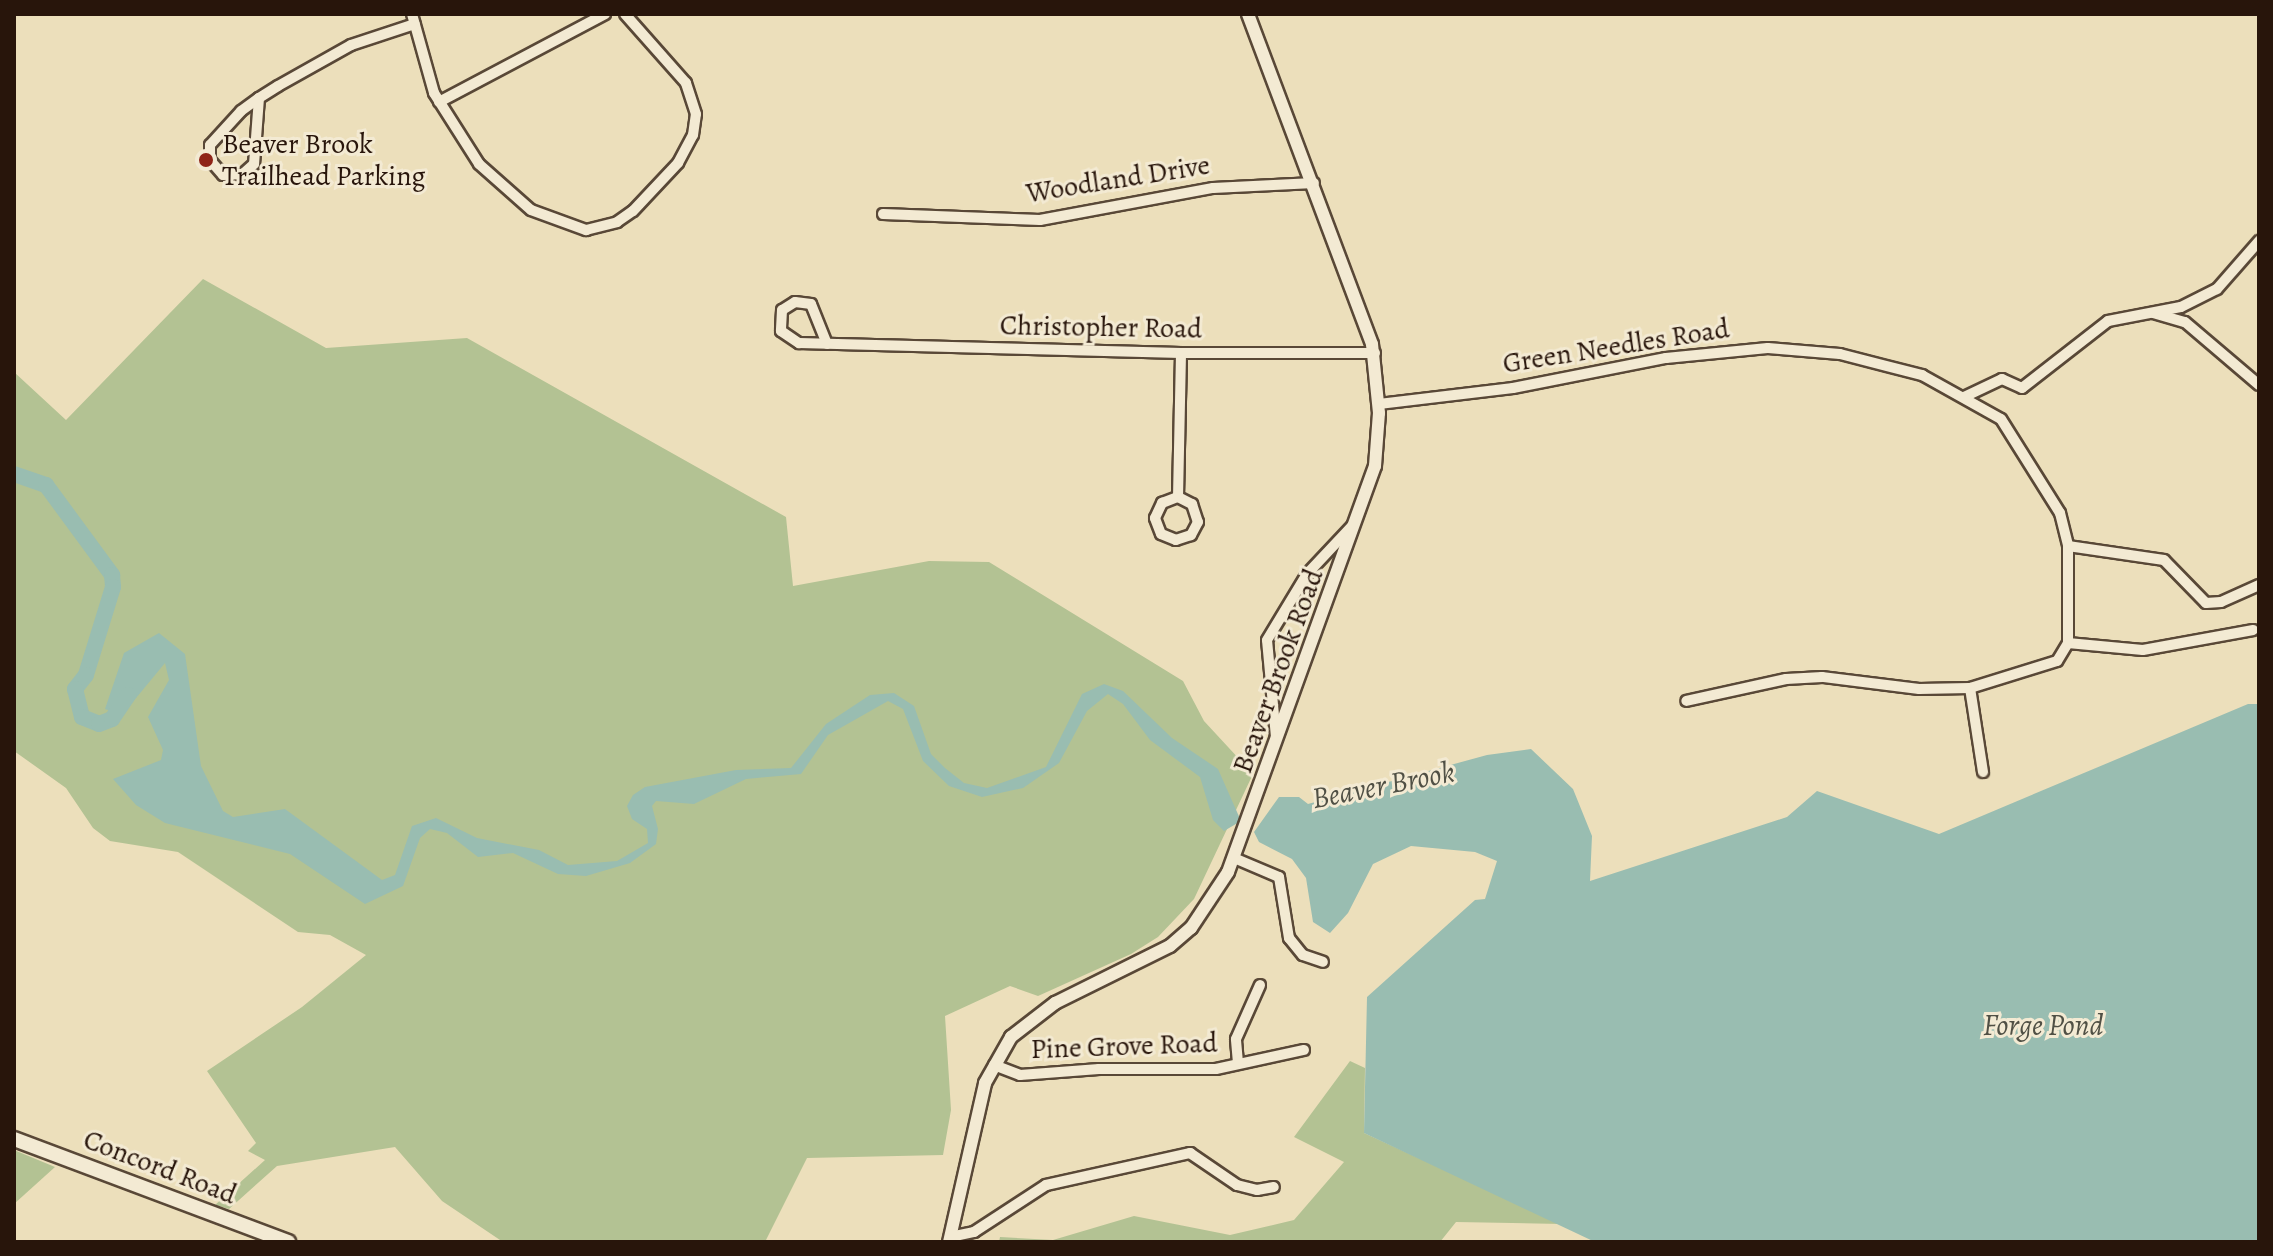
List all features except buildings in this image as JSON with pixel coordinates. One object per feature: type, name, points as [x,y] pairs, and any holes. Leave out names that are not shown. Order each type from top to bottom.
[{"type":"main road","name":"Concord Road","points":[[14,1139],[288,1242]]},
{"type":"street","points":[[439,102],[605,14]]},
{"type":"street","points":[[259,98],[254,164],[243,174],[223,175],[210,160],[212,140],[259,98],[351,45],[414,19],[439,102],[479,164],[531,210],[576,230],[617,222],[684,155],[696,114],[680,75],[625,14]]},
{"type":"street","name":"Beaver Brook Road","points":[[950,1239],[978,1110],[994,1065],[1030,1019],[1144,963],[1182,937],[1236,854],[1375,466],[1379,404],[1375,353],[1314,183],[1248,14]]},
{"type":"street","name":"Woodland Drive","points":[[883,214],[1040,220],[1213,188],[1314,183]]},
{"type":"street","points":[[1964,397],[2002,379],[2022,388],[2093,329],[2127,315],[2181,307],[2217,289],[2259,241]]},
{"type":"street","name":"Christopher Road","points":[[827,344],[811,304],[795,302],[782,310],[779,326],[788,340],[827,344],[1181,353],[1375,353]]},
{"type":"street","points":[[2151,313],[2185,322],[2259,385]]},
{"type":"street","name":"Green Needles Road","points":[[1379,404],[1513,388],[1666,358],[1768,348],[1864,360],[1922,375],[2001,419],[2060,513],[2068,546],[2068,643]]},
{"type":"street","points":[[1178,497],[1181,353]]},
{"type":"street","points":[[1178,497],[1195,507],[1198,522],[1191,535],[1176,540],[1161,534],[1155,518],[1162,503],[1178,497]]},
{"type":"street","points":[[1276,746],[1267,640],[1307,574],[1358,520]]},
{"type":"street","points":[[2068,546],[2164,560],[2206,603],[2221,602],[2259,585]]},
{"type":"street","points":[[1686,701],[1822,677],[1919,689],[1970,688],[2057,661],[2068,643],[2143,650],[2253,630]]},
{"type":"street","points":[[1970,688],[1983,772]]},
{"type":"street","points":[[1236,854],[1279,877],[1289,938],[1303,955],[1323,962]]},
{"type":"street","points":[[1238,1063],[1236,1039],[1260,985]]},
{"type":"street","name":"Pine Grove Road","points":[[994,1065],[1020,1075],[1099,1069],[1216,1069],[1304,1050]]},
{"type":"street","points":[[950,1239],[974,1232],[1046,1185],[1190,1153],[1237,1185],[1257,1190],[1274,1187]]},
{"type":"green space","points":[[203,279],[326,348],[467,338],[786,517],[793,586],[929,561],[989,562],[1183,681],[1204,721],[1253,774],[1194,899],[1158,937],[1131,954],[1038,996],[1010,986],[945,1016],[951,1110],[943,1155],[807,1158],[765,1242],[503,1242],[442,1201],[395,1147],[277,1166],[229,1209],[215,1205],[265,1160],[248,1151],[256,1143],[207,1071],[302,1007],[366,955],[330,935],[298,932],[178,852],[110,841],[93,828],[66,788],[14,751],[14,372],[66,420]]},
{"type":"green space","points":[[1350,1061],[1365,1068],[1364,1133],[1562,1224],[1456,1222],[1440,1242],[999,1242],[1000,1237],[1053,1240],[1134,1216],[1230,1235],[1294,1220],[1344,1162],[1294,1137]]},
{"type":"green space","points":[[14,1150],[55,1167],[14,1204]]},
{"type":"water","points":[[159,633],[185,654],[201,766],[223,811],[233,817],[285,809],[382,880],[395,875],[412,826],[436,818],[477,838],[539,850],[568,865],[617,861],[648,843],[647,829],[632,819],[627,806],[633,795],[645,787],[736,770],[791,768],[826,724],[870,695],[894,693],[914,706],[931,754],[964,783],[987,788],[1046,767],[1082,694],[1104,684],[1123,691],[1172,738],[1218,769],[1241,821],[1224,831],[1213,820],[1200,777],[1150,740],[1123,704],[1108,694],[1087,711],[1059,763],[1023,788],[982,797],[949,786],[923,761],[903,709],[888,701],[828,735],[801,774],[746,779],[694,804],[656,801],[652,806],[658,829],[656,844],[630,863],[586,876],[558,874],[513,853],[478,857],[447,833],[430,829],[420,838],[403,886],[365,904],[290,854],[165,823],[136,805],[113,779],[161,760],[163,750],[148,717],[169,680],[165,663],[122,715],[105,709],[124,653]]},
{"type":"water","name":"Forge Pond","points":[[2248,704],[2259,704],[2259,1242],[1595,1242],[1364,1133],[1367,997],[1475,900],[1485,899],[1497,861],[1475,852],[1411,846],[1373,864],[1348,913],[1330,933],[1313,922],[1306,878],[1292,859],[1259,842],[1254,832],[1279,797],[1299,797],[1308,804],[1487,755],[1531,749],[1573,789],[1592,836],[1590,881],[1787,817],[1817,791],[1939,834]]},
{"type":"waterway","name":"Beaver Brook","points":[[14,474],[46,485],[112,575],[113,587],[86,675],[75,689],[82,717],[99,724],[112,719],[128,695]]},
{"type":"place","name":"Beaver Brook Trailhead Parking","points":[[206,160]]}]
